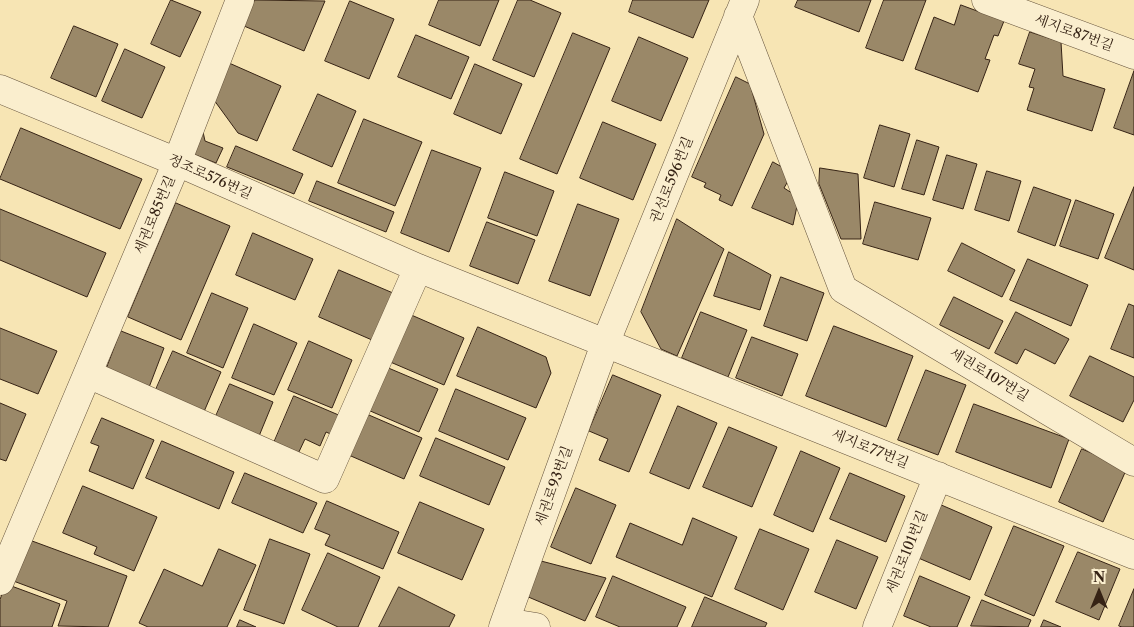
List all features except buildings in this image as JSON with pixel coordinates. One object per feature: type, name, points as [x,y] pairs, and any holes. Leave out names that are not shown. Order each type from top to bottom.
[{"type":"street","name":"세권로85번길","points":[[0,581],[177,162],[240,0]]},
{"type":"street","name":"세지로87번길","points":[[986,0],[1134,55]]},
{"type":"street","name":"권선로596번길","points":[[742,8],[844,289]]},
{"type":"street","name":"권선로596번길","points":[[605,344],[742,8]]},
{"type":"street","name":"정조로576번길","points":[[0,90],[177,162],[418,268],[605,344]]},
{"type":"street","points":[[88,374],[324,479],[418,268]]},
{"type":"street","name":"세권로107번길","points":[[844,289],[1134,462]]},
{"type":"street","name":"세지로77번길","points":[[605,344],[1134,555]]},
{"type":"street","name":"세권로93번길","points":[[504,624],[605,344]]},
{"type":"street","name":"세권로101번길","points":[[877,627],[938,476]]},
{"type":"street","points":[[504,624],[536,627]]}]
